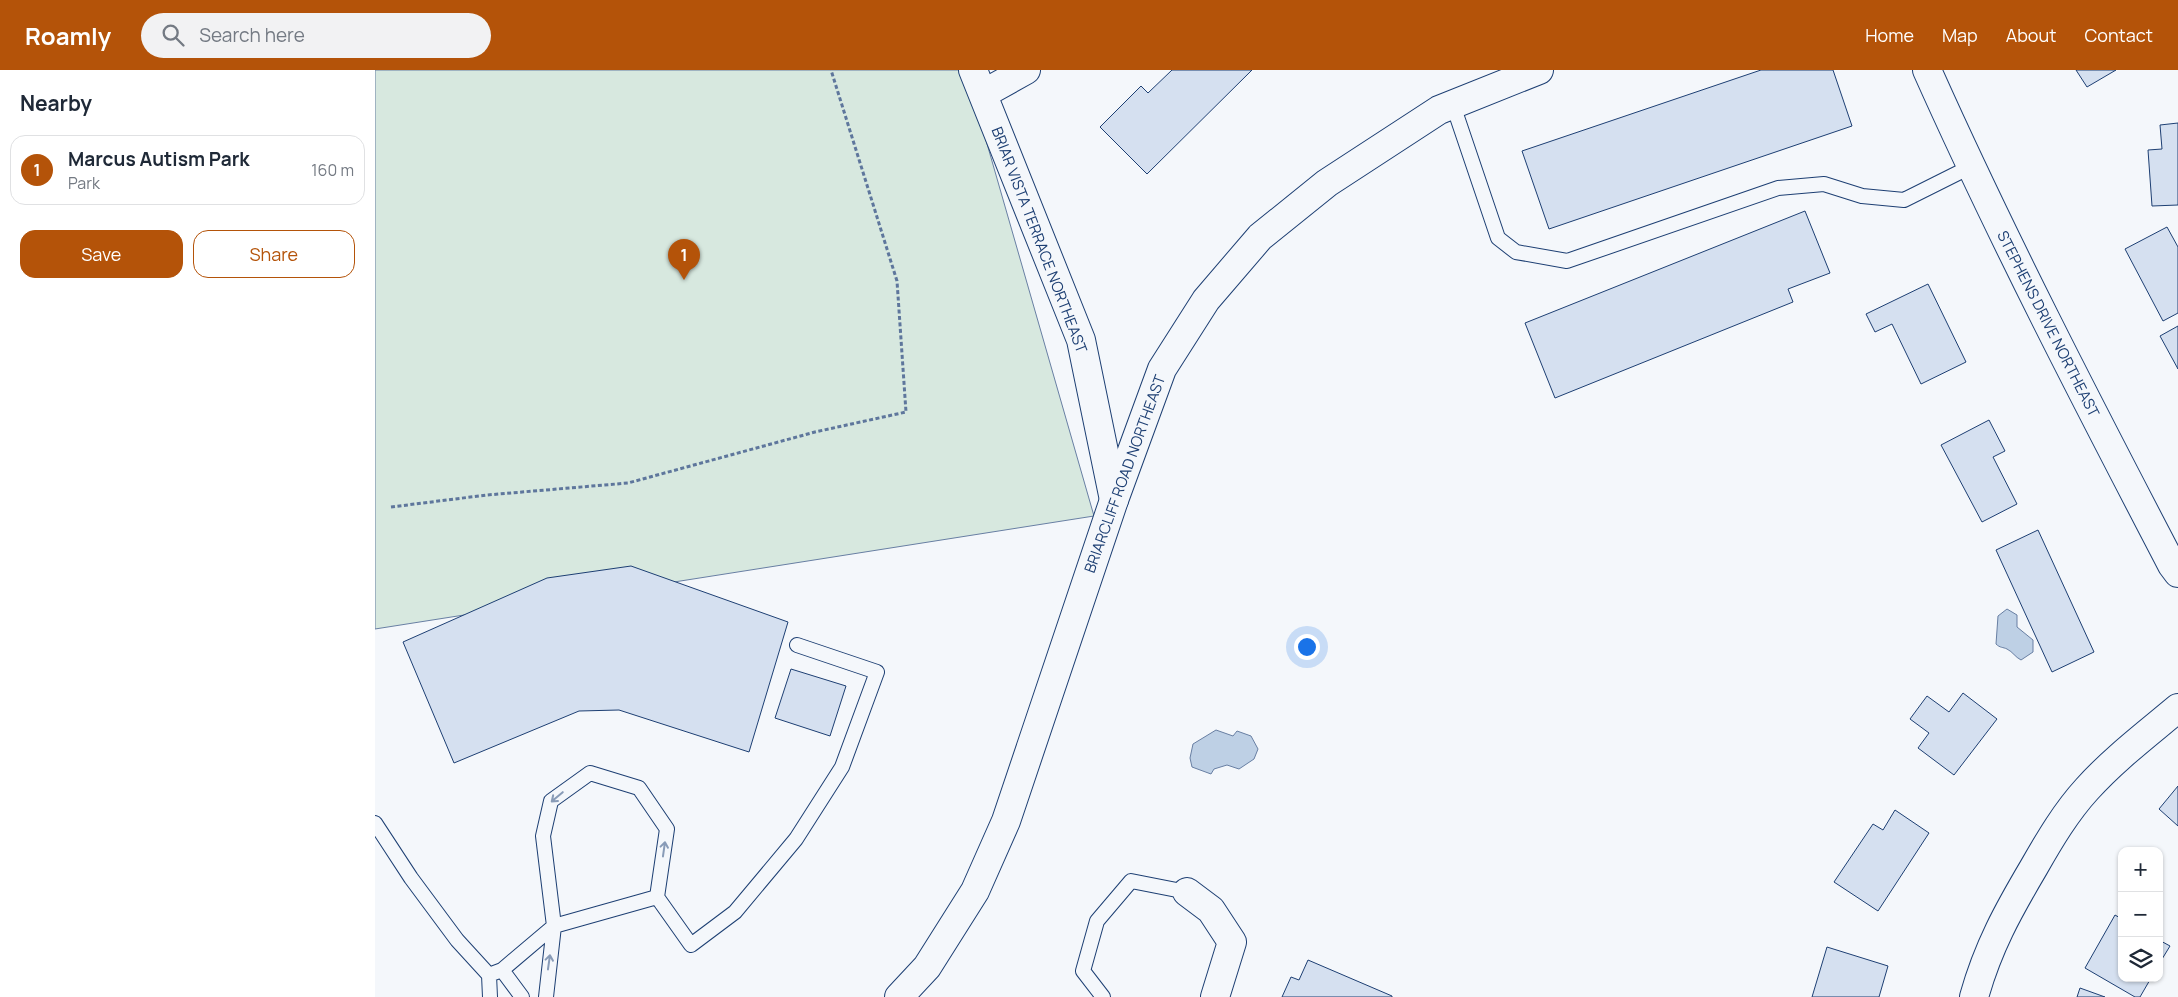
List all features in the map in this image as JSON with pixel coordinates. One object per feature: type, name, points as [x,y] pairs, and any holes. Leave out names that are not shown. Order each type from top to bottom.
[{"type":"street","points":[[978,82],[1026,70]]},
{"type":"street","name":"BRIARCLIFF ROAD NORTHEAST","points":[[899,997],[927,967],[975,891],[1006,821],[1114,500],[1162,369],[1206,300],[1260,237],[1327,183],[1439,110],[1539,70]]},
{"type":"street","name":"STEPHENS DRIVE NORTHEAST","points":[[1927,70],[1970,168],[2066,362],[2172,565],[2178,573]]},
{"type":"street","name":"BRIAR VISTA TERRACE NORTHEAST","points":[[978,82],[1081,340],[1114,500]]},
{"type":"street","points":[[1974,997],[1984,961],[2005,916],[2069,810],[2089,787],[2134,744],[2178,708]]},
{"type":"street","points":[[1187,892],[1211,910],[1232,942],[1215,997]]},
{"type":"lane","points":[[1453,105],[1498,238],[1516,252],[1567,261],[1778,188],[1824,184],[1862,196],[1904,200],[1970,168]]},
{"type":"lane","points":[[546,997],[554,926],[543,836],[551,801],[590,773],[639,788],[667,829],[657,897],[691,945],[735,912],[796,839],[842,767],[877,672],[797,646]]},
{"type":"lane","points":[[375,822],[411,878],[457,940],[522,997]]},
{"type":"lane","points":[[1103,997],[1083,971],[1097,921],[1131,881],[1187,892]]},
{"type":"lane","points":[[490,997],[496,973],[554,926],[657,897]]},
{"type":"path","points":[[391,507],[487,495],[628,483],[815,432],[906,412],[897,281],[831,70]]},
{"type":"shaded area","points":[[375,70],[960,70],[977,109],[1094,516],[375,629]]},
{"type":"water","points":[[2007,609],[2017,615],[2017,627],[2033,640],[2033,652],[2021,660],[2006,648],[1996,644],[1998,616]]},
{"type":"water","points":[[1216,730],[1233,736],[1237,731],[1251,736],[1258,749],[1254,759],[1239,769],[1227,765],[1214,769],[1211,774],[1192,767],[1190,758],[1193,744]]},
{"type":"building","points":[[1172,70],[1252,70],[1147,174],[1100,127],[1141,86],[1148,93]]},
{"type":"building","points":[[1761,70],[1833,70],[1852,126],[1549,229],[1522,151]]},
{"type":"building","points":[[2076,70],[2116,70],[2087,87]]},
{"type":"building","points":[[2178,123],[2178,205],[2152,206],[2148,150],[2162,149],[2160,125]]},
{"type":"building","points":[[1805,211],[1830,273],[1788,289],[1793,302],[1555,398],[1525,323]]},
{"type":"building","points":[[2167,227],[2178,247],[2178,313],[2163,321],[2125,249]]},
{"type":"building","points":[[1928,284],[1966,362],[1921,384],[1892,324],[1875,332],[1866,314]]},
{"type":"building","points":[[2178,326],[2178,369],[2160,336]]},
{"type":"building","points":[[1989,420],[2005,451],[1993,457],[2017,504],[1982,522],[1941,445]]},
{"type":"building","points":[[2038,530],[2094,652],[2052,672],[1996,550]]},
{"type":"building","points":[[631,566],[788,622],[749,752],[619,710],[579,711],[454,763],[403,642],[547,578]]},
{"type":"building","points":[[791,669],[846,686],[830,736],[775,718]]},
{"type":"building","points":[[1963,693],[1997,719],[1954,775],[1918,748],[1929,733],[1910,719],[1927,696],[1949,712]]},
{"type":"building","points":[[2178,786],[2178,826],[2159,809]]},
{"type":"building","points":[[1895,810],[1929,833],[1878,911],[1834,882],[1873,824],[1883,830]]},
{"type":"building","points":[[2115,915],[2118,917],[2118,982],[2149,982],[2140,997],[2135,997],[2085,968]]},
{"type":"building","points":[[2163,942],[2170,946],[2163,957]]},
{"type":"building","points":[[1827,947],[1888,966],[1879,997],[1812,997]]},
{"type":"building","points":[[1308,960],[1392,997],[1282,997],[1291,977],[1299,980]]},
{"type":"building","points":[[2080,988],[2105,997],[2077,997]]},
{"type":"place","name":"Marcus Autism Park","points":[[684,280]]}]
